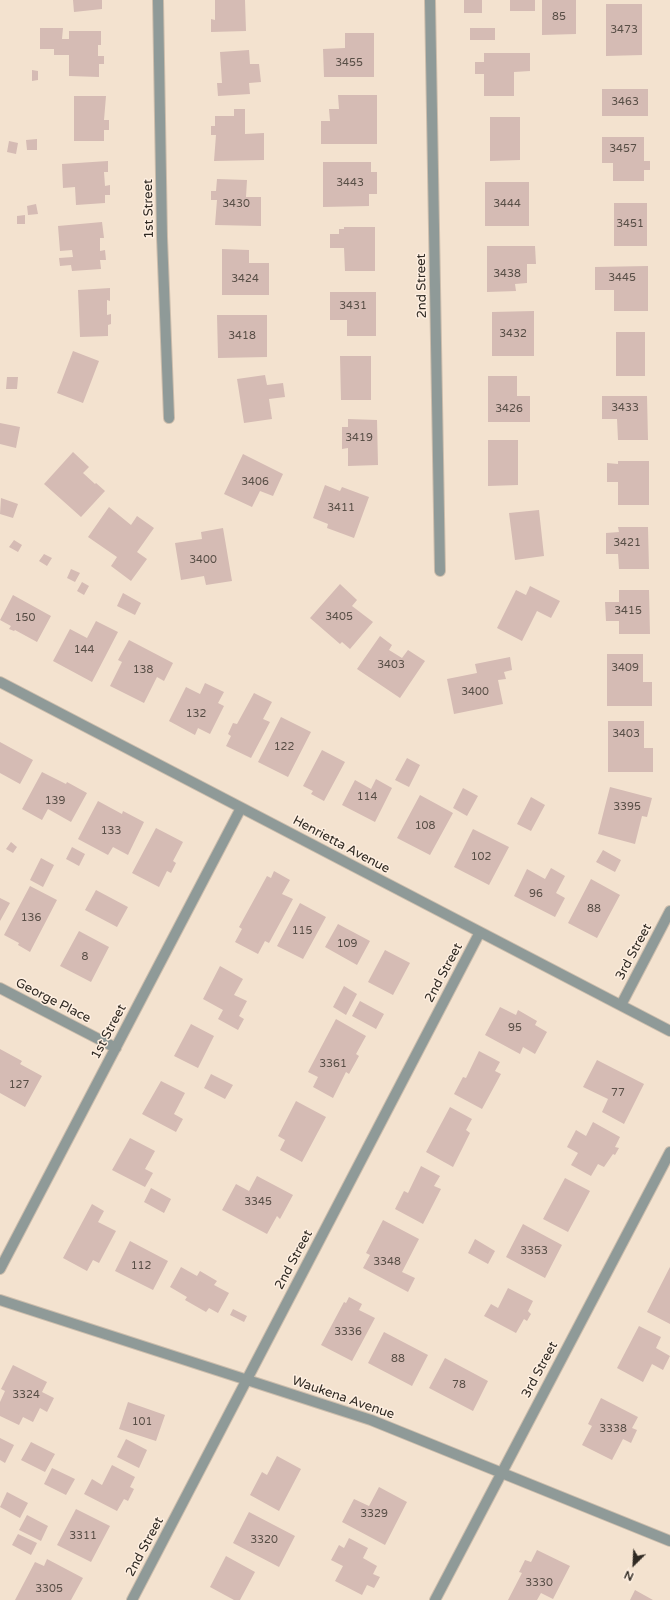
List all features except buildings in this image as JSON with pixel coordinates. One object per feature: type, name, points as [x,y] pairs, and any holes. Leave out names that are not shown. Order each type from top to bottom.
[{"type":"street","name":"1st Street","points":[[158,0],[162,237],[169,418]]},
{"type":"street","name":"2nd Street","points":[[430,0],[440,571]]},
{"type":"street","name":"Henrietta Avenue","points":[[0,682],[670,1031]]},
{"type":"street","name":"1st Street","points":[[0,1269],[241,808]]},
{"type":"street","name":"3rd Street","points":[[621,1005],[670,911]]},
{"type":"street","name":"2nd Street","points":[[132,1600],[480,932]]},
{"type":"street","name":"George Place","points":[[0,988],[116,1048]]},
{"type":"street","name":"3rd Street","points":[[435,1600],[670,1152]]},
{"type":"street","name":"Waukena Avenue","points":[[0,1300],[371,1420],[670,1541]]}]
